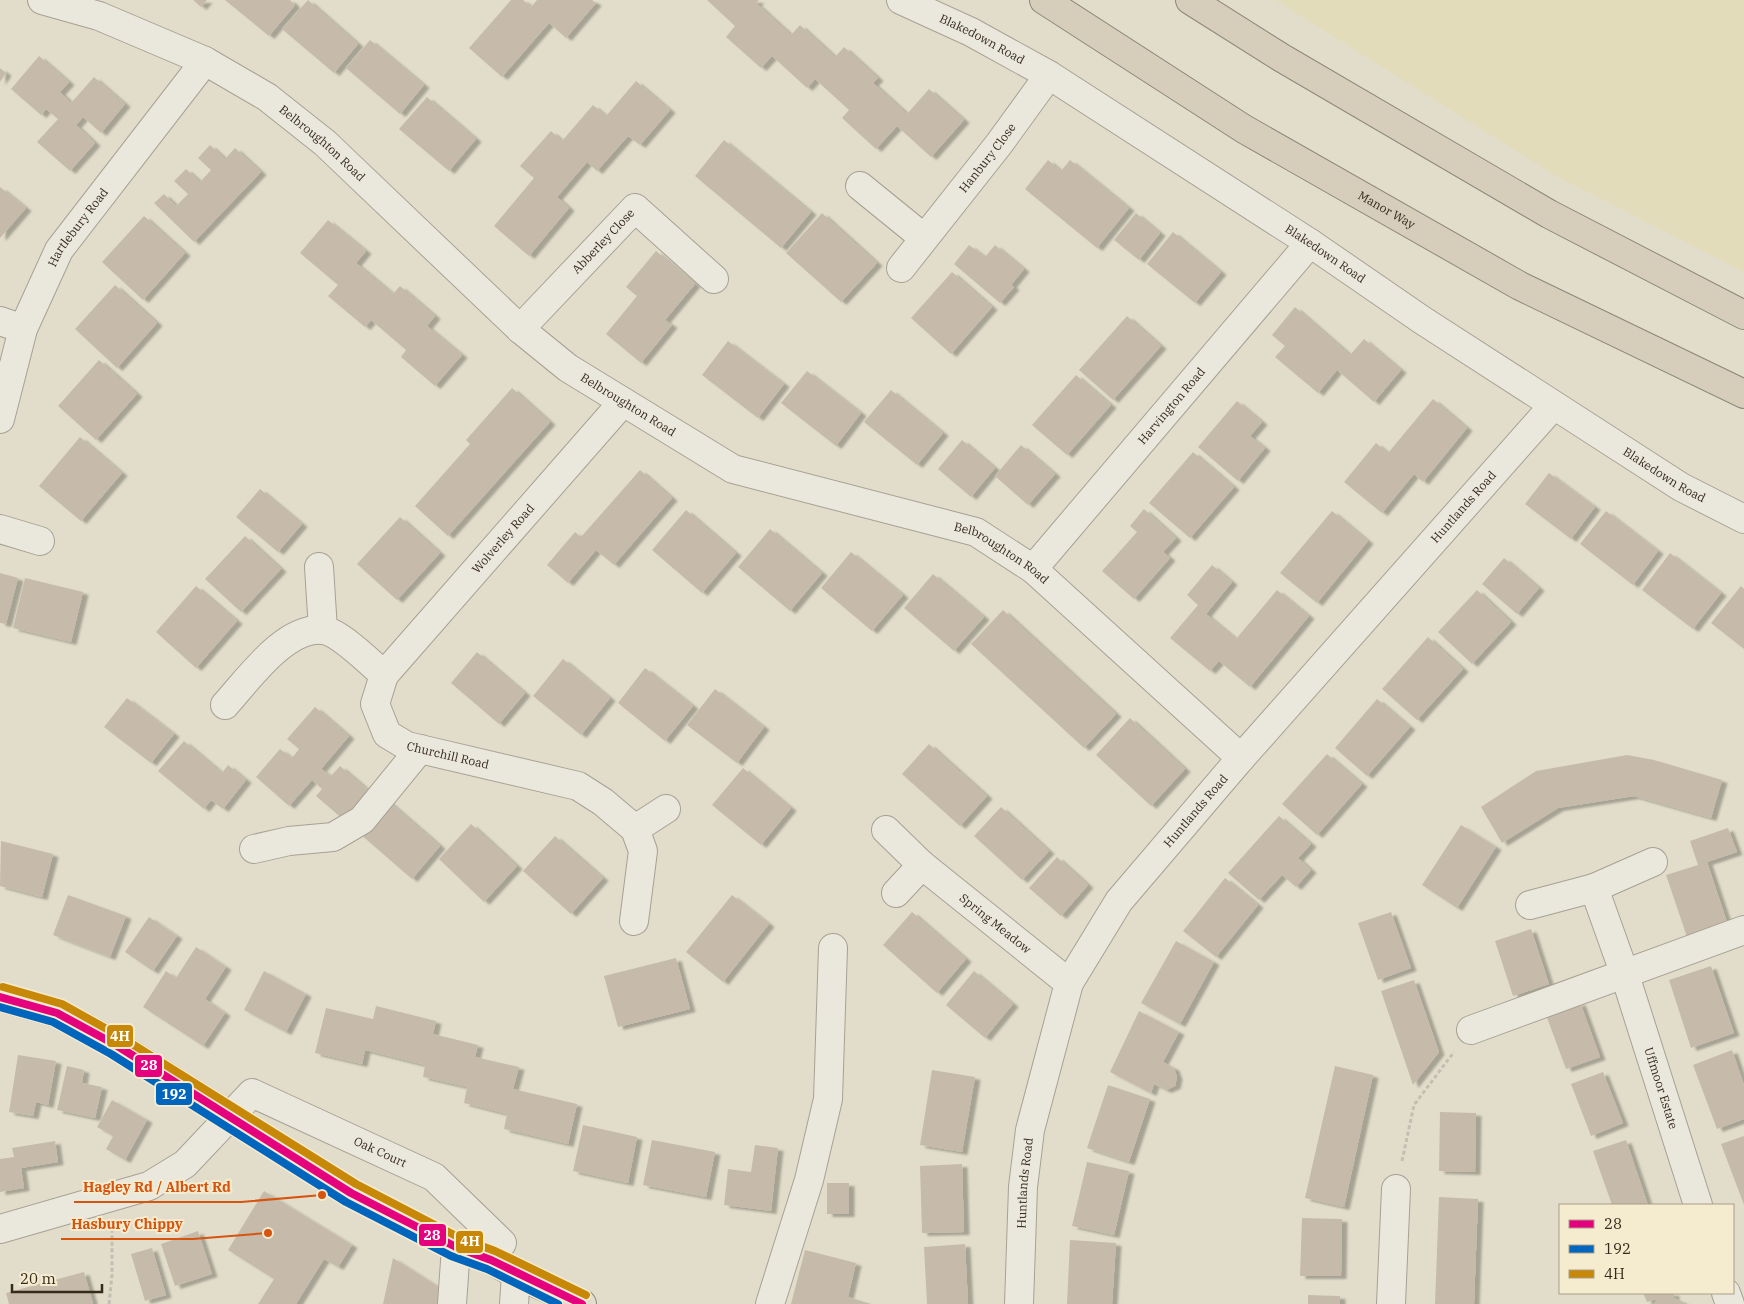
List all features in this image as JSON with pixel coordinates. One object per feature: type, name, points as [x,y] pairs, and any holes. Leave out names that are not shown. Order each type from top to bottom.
[{"type":"highway","name":"Manor Way","points":[[1044,0],[1244,129],[1520,286],[1744,394]]},
{"type":"highway","points":[[1190,0],[1282,58],[1549,214],[1744,315]]},
{"type":"main road","points":[[0,997],[57,1013],[116,1045],[229,1118],[351,1193],[456,1247],[491,1260],[516,1274],[582,1304]]},
{"type":"street","name":"Belbroughton Road","points":[[42,0],[99,16],[205,61],[267,97],[325,143],[520,329],[568,368],[733,469],[976,532],[1033,569],[1241,758]]},
{"type":"street","name":"Blakedown Road","points":[[901,0],[971,32],[1049,75],[1310,243],[1553,406],[1681,487],[1744,519]]},
{"type":"street","name":"Hartlebury Road","points":[[0,419],[11,325],[59,250],[205,61]]},
{"type":"street","name":"Hanbury Close","points":[[901,268],[999,144],[1049,75]]},
{"type":"street","points":[[860,186],[924,238]]},
{"type":"street","name":"Abberley Close","points":[[520,329],[635,208],[714,279]]},
{"type":"street","name":"Harvington Road","points":[[1033,569],[1310,243]]},
{"type":"street","name":"Wolverley Road","points":[[384,675],[623,402]]},
{"type":"street","name":"Huntlands Road","points":[[1019,1304],[1023,1187],[1030,1130],[1069,983],[1119,902],[1241,758],[1553,406]]},
{"type":"street","points":[[0,529],[40,541]]},
{"type":"street","points":[[320,567],[323,630]]},
{"type":"street","points":[[225,706],[280,645],[302,633],[323,630],[349,644],[384,675]]},
{"type":"street","name":"Churchill Road","points":[[384,675],[376,704],[387,734],[408,746],[578,786],[602,802],[635,829]]},
{"type":"street","points":[[254,849],[289,841],[333,837],[362,820],[420,748]]},
{"type":"street","points":[[634,921],[643,851],[635,829],[666,809]]},
{"type":"street","name":"Spring Meadow","points":[[886,830],[922,865],[1069,983]]},
{"type":"street","points":[[1530,905],[1594,888],[1653,862]]},
{"type":"street","points":[[896,893],[922,865]]},
{"type":"street","name":"Uffmoor Estate","points":[[1594,888],[1624,972],[1698,1204]]},
{"type":"street","points":[[1470,1030],[1624,972],[1744,930]]},
{"type":"street","points":[[770,1304],[809,1180],[828,1099],[833,948]]},
{"type":"street","name":"Oak Court","points":[[229,1118],[252,1093],[434,1177],[502,1243],[491,1260]]},
{"type":"street","points":[[0,1229],[149,1186],[185,1164],[229,1118]]},
{"type":"street","points":[[1391,1304],[1396,1189]]},
{"type":"street","points":[[452,1304],[456,1247]]},
{"type":"street","points":[[514,1304],[516,1274]]},
{"type":"path","points":[[1396,1189],[1414,1105],[1470,1030]]},
{"type":"path","points":[[109,1304],[112,1275],[111,1197]]},
{"type":"shaded area","points":[[1275,0],[1744,0],[1744,272],[1556,176]]},
{"type":"building","points":[[193,0],[207,0],[201,7]]},
{"type":"building","points":[[225,0],[290,0],[295,5],[269,36]]},
{"type":"building","points":[[308,0],[358,44],[334,73],[282,29]]},
{"type":"building","points":[[511,0],[523,0],[531,7],[537,0],[592,0],[596,3],[566,38],[549,23],[502,77],[469,48]]},
{"type":"building","points":[[707,0],[759,0],[756,3],[791,35],[800,25],[835,57],[844,47],[878,78],[873,83],[907,114],[929,89],[964,120],[931,157],[897,126],[876,149],[842,118],[849,110],[815,79],[807,88],[772,56],[761,68],[726,37],[735,26]]},
{"type":"building","points":[[370,40],[424,85],[400,114],[346,68]]},
{"type":"building","points":[[39,56],[69,82],[60,92],[71,103],[94,77],[125,104],[101,133],[83,117],[76,125],[95,143],[70,171],[37,142],[58,119],[46,109],[41,115],[11,89]]},
{"type":"building","points":[[0,68],[6,73],[0,82]]},
{"type":"building","points":[[636,81],[670,110],[640,145],[628,136],[597,171],[587,162],[557,197],[569,208],[529,256],[494,226],[534,178],[520,166],[551,131],[562,141],[593,105],[606,116]]},
{"type":"building","points":[[427,97],[476,139],[449,171],[399,129]]},
{"type":"building","points":[[724,140],[811,212],[781,248],[695,176]]},
{"type":"building","points":[[210,145],[225,159],[235,148],[261,172],[194,242],[154,203],[164,194],[176,206],[188,194],[174,181],[186,169],[200,182],[211,170],[198,158]]},
{"type":"building","points":[[1048,160],[1061,171],[1070,160],[1129,208],[1097,248],[1025,189]]},
{"type":"building","points":[[0,187],[26,208],[0,238]]},
{"type":"building","points":[[822,213],[877,263],[841,302],[786,253]]},
{"type":"building","points":[[1136,213],[1160,233],[1139,260],[1114,240]]},
{"type":"building","points":[[144,216],[185,253],[143,300],[102,262]]},
{"type":"building","points":[[328,220],[366,251],[356,263],[393,294],[400,286],[435,316],[427,326],[462,355],[435,386],[401,357],[406,350],[371,320],[365,327],[328,296],[338,285],[300,253]]},
{"type":"building","points":[[1173,232],[1221,272],[1195,303],[1147,264]]},
{"type":"building","points":[[969,245],[985,257],[995,245],[1024,269],[1011,285],[1014,287],[1000,303],[954,264]]},
{"type":"building","points":[[656,251],[695,284],[665,320],[672,325],[641,363],[606,334],[637,296],[626,287]]},
{"type":"building","points":[[952,272],[992,307],[951,354],[911,318]]},
{"type":"building","points":[[115,285],[157,323],[117,368],[75,329]]},
{"type":"building","points":[[1295,307],[1350,355],[1364,339],[1401,370],[1374,402],[1337,370],[1318,393],[1275,357],[1285,346],[1272,335]]},
{"type":"building","points":[[1127,316],[1161,346],[1113,400],[1079,370]]},
{"type":"building","points":[[728,341],[784,384],[758,418],[702,375]]},
{"type":"building","points":[[99,360],[137,394],[96,440],[58,406]]},
{"type":"building","points":[[807,371],[861,413],[836,446],[781,403]]},
{"type":"building","points":[[1076,375],[1111,405],[1067,455],[1032,425]]},
{"type":"building","points":[[512,388],[550,422],[448,536],[415,506],[470,444],[466,440]]},
{"type":"building","points":[[891,390],[943,433],[917,465],[864,422]]},
{"type":"building","points":[[1433,399],[1467,428],[1423,482],[1414,474],[1382,513],[1344,482],[1376,443],[1388,453]]},
{"type":"building","points":[[1237,401],[1262,422],[1250,436],[1265,448],[1238,481],[1198,447]]},
{"type":"building","points":[[80,437],[122,473],[81,521],[39,486]]},
{"type":"building","points":[[962,440],[995,468],[971,497],[938,469]]},
{"type":"building","points":[[1021,445],[1055,474],[1028,505],[995,476]]},
{"type":"building","points":[[1193,452],[1234,487],[1190,538],[1149,503]]},
{"type":"building","points":[[640,470],[672,498],[614,565],[596,550],[568,583],[547,565],[575,532],[581,537]]},
{"type":"building","points":[[1549,473],[1595,507],[1571,539],[1525,504]]},
{"type":"building","points":[[260,489],[302,524],[278,552],[236,517]]},
{"type":"building","points":[[1144,509],[1176,538],[1163,552],[1170,558],[1134,599],[1102,571],[1137,532],[1130,526]]},
{"type":"building","points":[[686,510],[736,553],[702,593],[652,550]]},
{"type":"building","points":[[1332,511],[1368,541],[1317,603],[1280,573]]},
{"type":"building","points":[[1606,511],[1658,551],[1633,585],[1580,544]]},
{"type":"building","points":[[400,517],[440,553],[397,600],[357,564]]},
{"type":"building","points":[[770,529],[822,573],[790,611],[738,567]]},
{"type":"building","points":[[245,536],[281,569],[241,612],[205,579]]},
{"type":"building","points":[[851,552],[903,595],[872,631],[821,588]]},
{"type":"building","points":[[1670,553],[1721,593],[1693,629],[1642,590]]},
{"type":"building","points":[[1504,558],[1539,588],[1517,614],[1482,584]]},
{"type":"building","points":[[1212,565],[1232,582],[1206,614],[1236,639],[1277,590],[1309,616],[1250,687],[1219,661],[1210,671],[1170,638],[1198,605],[1187,595]]},
{"type":"building","points":[[0,573],[18,578],[6,624],[0,623]]},
{"type":"building","points":[[933,574],[984,617],[954,651],[904,608]]},
{"type":"building","points":[[25,578],[83,592],[71,642],[13,628]]},
{"type":"building","points":[[196,586],[237,621],[196,668],[156,632]]},
{"type":"building","points":[[1741,586],[1744,589],[1744,649],[1711,623]]},
{"type":"building","points":[[1477,590],[1511,622],[1472,664],[1438,632]]},
{"type":"building","points":[[1003,610],[1116,714],[1084,748],[971,644]]},
{"type":"building","points":[[1428,637],[1463,669],[1417,720],[1382,689]]},
{"type":"building","points":[[477,652],[525,693],[499,724],[451,683]]},
{"type":"building","points":[[563,659],[610,698],[581,735],[533,696]]},
{"type":"building","points":[[645,668],[693,706],[665,741],[618,703]]},
{"type":"building","points":[[715,689],[764,727],[737,763],[687,725]]},
{"type":"building","points":[[127,698],[174,734],[151,763],[104,727]]},
{"type":"building","points":[[1377,699],[1410,727],[1367,776],[1335,748]]},
{"type":"building","points":[[315,707],[349,736],[321,769],[331,776],[340,766],[369,791],[344,820],[316,796],[322,789],[312,780],[289,806],[256,777],[280,749],[292,758],[299,749],[287,739]]},
{"type":"building","points":[[1130,718],[1185,769],[1151,806],[1096,755]]},
{"type":"building","points":[[184,741],[222,773],[228,765],[246,780],[223,809],[211,800],[204,809],[158,771]]},
{"type":"building","points":[[929,744],[987,796],[960,826],[902,774]]},
{"type":"building","points":[[1327,754],[1362,784],[1317,835],[1282,804]]},
{"type":"building","points":[[1627,755],[1654,760],[1722,780],[1711,818],[1634,796],[1558,808],[1502,843],[1481,807],[1536,771]]},
{"type":"building","points":[[743,768],[791,808],[761,845],[712,805]]},
{"type":"building","points":[[387,800],[440,846],[412,879],[359,833]]},
{"type":"building","points":[[1001,807],[1049,851],[1022,880],[974,836]]},
{"type":"building","points":[[1279,816],[1311,844],[1298,858],[1311,870],[1296,887],[1282,875],[1259,900],[1228,873]]},
{"type":"building","points":[[471,824],[517,866],[484,902],[439,859]]},
{"type":"building","points":[[1461,825],[1496,847],[1457,908],[1422,885]]},
{"type":"building","points":[[1728,828],[1737,852],[1707,862],[1728,925],[1688,940],[1666,875],[1698,865],[1690,841]]},
{"type":"building","points":[[555,836],[603,878],[571,914],[523,871]]},
{"type":"building","points":[[1,841],[53,854],[42,897],[0,886]]},
{"type":"building","points":[[1057,857],[1088,885],[1061,916],[1029,888]]},
{"type":"building","points":[[1225,878],[1258,905],[1216,957],[1183,931]]},
{"type":"building","points":[[68,895],[126,916],[110,957],[53,935]]},
{"type":"building","points":[[732,895],[769,924],[723,982],[686,952]]},
{"type":"building","points":[[912,912],[966,959],[937,993],[883,945]]},
{"type":"building","points":[[1391,912],[1411,968],[1378,980],[1358,923]]},
{"type":"building","points":[[149,917],[177,936],[153,971],[125,952]]},
{"type":"building","points":[[1531,929],[1549,984],[1513,996],[1495,941]]},
{"type":"building","points":[[1176,941],[1214,962],[1180,1024],[1141,1003]]},
{"type":"building","points":[[196,947],[226,967],[205,999],[225,1013],[203,1046],[143,1007],[166,971],[176,978]]},
{"type":"building","points":[[676,958],[690,1009],[618,1027],[604,976]]},
{"type":"building","points":[[1711,966],[1734,1033],[1691,1048],[1669,980]]},
{"type":"building","points":[[264,971],[306,994],[286,1032],[244,1010]]},
{"type":"building","points":[[974,971],[1013,1004],[985,1038],[946,1005]]},
{"type":"building","points":[[1414,980],[1439,1052],[1413,1085],[1381,991]]},
{"type":"building","points":[[1580,1002],[1600,1057],[1566,1069],[1546,1015]]},
{"type":"building","points":[[376,1006],[436,1021],[433,1034],[478,1045],[475,1057],[519,1067],[513,1089],[577,1104],[568,1144],[504,1129],[507,1114],[464,1103],[467,1087],[423,1077],[425,1065],[365,1050],[362,1064],[315,1053],[326,1008],[373,1019]]},
{"type":"building","points":[[1139,1011],[1179,1032],[1163,1062],[1174,1068],[1177,1077],[1175,1086],[1166,1090],[1154,1084],[1151,1093],[1110,1072]]},
{"type":"building","points":[[1732,1050],[1744,1085],[1744,1119],[1717,1129],[1693,1065]]},
{"type":"building","points":[[18,1055],[56,1061],[48,1105],[36,1102],[33,1116],[9,1112]]},
{"type":"building","points":[[67,1066],[84,1070],[82,1083],[102,1087],[95,1118],[57,1110]]},
{"type":"building","points":[[1335,1066],[1373,1075],[1344,1207],[1305,1198]]},
{"type":"building","points":[[932,1070],[975,1077],[962,1152],[920,1145]]},
{"type":"building","points":[[1603,1072],[1623,1123],[1591,1136],[1571,1084]]},
{"type":"building","points":[[1108,1085],[1150,1099],[1129,1162],[1087,1148]]},
{"type":"building","points":[[112,1100],[147,1120],[125,1160],[106,1149],[113,1136],[97,1127]]},
{"type":"building","points":[[1440,1112],[1476,1113],[1475,1172],[1439,1171]]},
{"type":"building","points":[[583,1125],[637,1137],[628,1183],[573,1171]]},
{"type":"building","points":[[1744,1136],[1744,1205],[1721,1144]]},
{"type":"building","points":[[652,1140],[715,1152],[706,1197],[643,1185]]},
{"type":"building","points":[[1626,1140],[1648,1204],[1612,1204],[1593,1151]]},
{"type":"building","points":[[55,1141],[58,1162],[21,1168],[24,1188],[0,1192],[0,1159],[14,1157],[12,1148]]},
{"type":"building","points":[[755,1145],[778,1148],[771,1211],[724,1205],[728,1169],[751,1172]]},
{"type":"building","points":[[1087,1162],[1129,1171],[1114,1235],[1072,1226]]},
{"type":"building","points":[[962,1164],[964,1232],[922,1233],[920,1166]]},
{"type":"building","points":[[827,1183],[849,1183],[849,1214],[827,1214]]},
{"type":"building","points":[[264,1191],[352,1245],[338,1267],[324,1259],[296,1304],[258,1304],[274,1279],[228,1250]]},
{"type":"building","points":[[1439,1197],[1478,1199],[1474,1304],[1435,1304]]},
{"type":"building","points":[[1302,1218],[1342,1219],[1341,1276],[1300,1276]]},
{"type":"building","points":[[198,1231],[212,1274],[175,1286],[161,1244]]},
{"type":"building","points":[[1070,1240],[1116,1243],[1112,1304],[1067,1304]]},
{"type":"building","points":[[965,1244],[968,1304],[927,1304],[924,1247]]},
{"type":"building","points":[[152,1248],[166,1295],[145,1301],[131,1254]]},
{"type":"building","points":[[805,1250],[856,1263],[848,1297],[871,1304],[791,1304]]},
{"type":"building","points":[[393,1258],[440,1288],[437,1304],[383,1304]]},
{"type":"building","points":[[84,1272],[93,1304],[9,1304],[6,1293]]},
{"type":"building","points":[[1643,1294],[1674,1294],[1674,1298],[1688,1304],[1654,1304],[1657,1299],[1647,1302]]},
{"type":"building","points":[[1308,1295],[1340,1296],[1340,1304],[1308,1304]]},
{"type":"transit line","name":"4H","points":[[3,987],[62,1004],[121,1037],[356,1184],[460,1238],[495,1251],[586,1295]]},
{"type":"transit line","name":"28","points":[[0,997],[57,1013],[116,1045],[351,1193],[456,1247],[491,1260],[582,1304]]},
{"type":"transit line","name":"192","points":[[0,1007],[53,1022],[111,1054],[346,1202],[451,1256],[487,1269],[558,1304]]},
{"type":"place","name":"Hagley Rd / Albert Rd","points":[[322,1195]]},
{"type":"place","name":"Hasbury Chippy","points":[[268,1233]]}]
